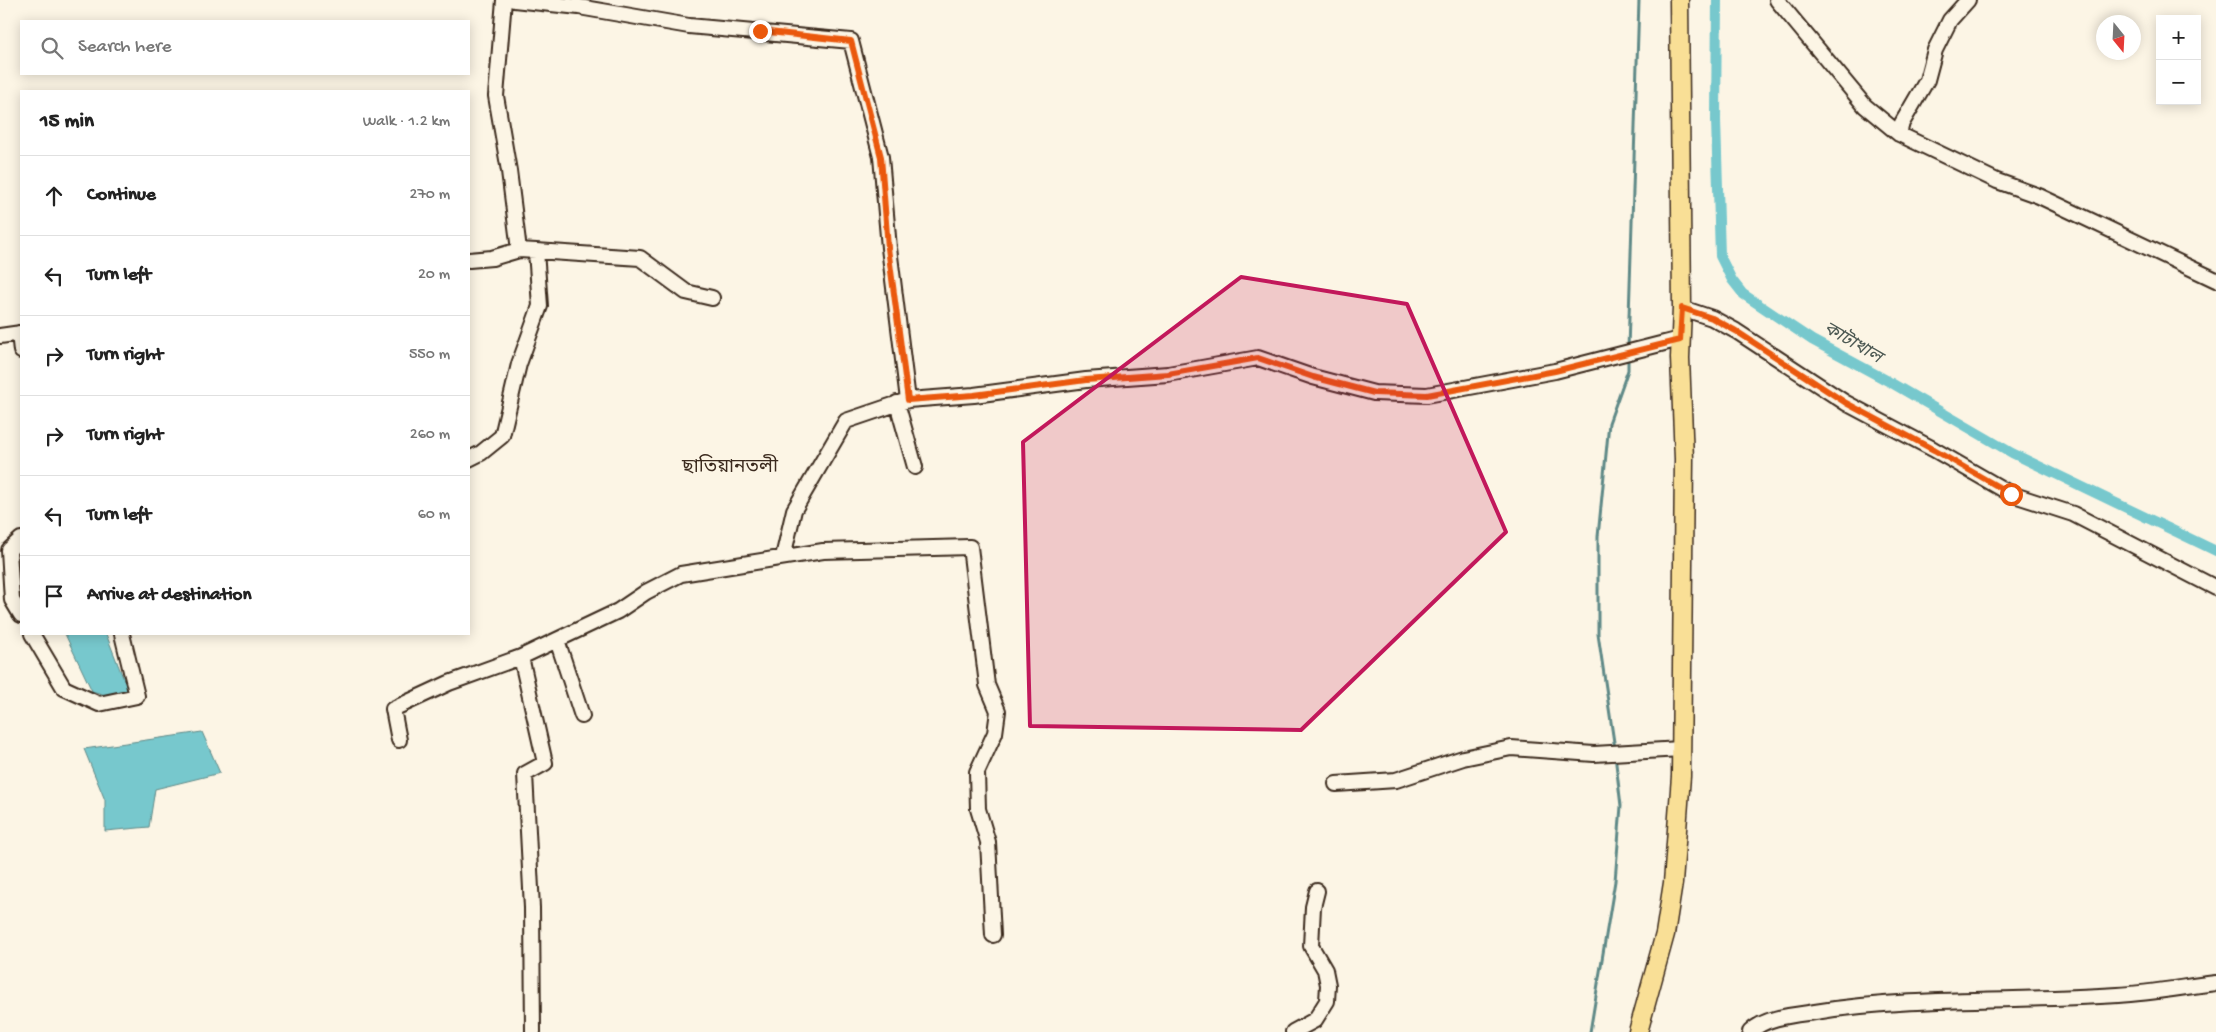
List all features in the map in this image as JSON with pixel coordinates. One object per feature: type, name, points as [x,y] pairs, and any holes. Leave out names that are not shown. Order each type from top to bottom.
[{"type":"main road","points":[[1638,1032],[1665,934],[1672,883],[1681,749],[1684,459],[1680,340],[1682,308],[1679,0]]},
{"type":"street","points":[[504,0],[496,96],[509,171],[518,250]]},
{"type":"street","points":[[514,0],[579,7],[689,26],[851,41],[881,157],[903,402],[915,467]]},
{"type":"street","points":[[1777,0],[1865,106],[1899,134],[1997,181],[2039,196],[2216,280]]},
{"type":"street","points":[[1899,134],[1902,123],[1926,80],[1935,50],[1946,27],[1968,0]]},
{"type":"street","points":[[470,260],[492,258],[518,250],[640,258],[686,292],[712,298]]},
{"type":"street","points":[[470,459],[481,454],[502,436],[519,364],[540,306],[536,251]]},
{"type":"street","points":[[1682,308],[1712,318],[1736,331],[1846,403],[2011,494],[2073,514],[2216,588]]},
{"type":"street","points":[[0,336],[20,333]]},
{"type":"street","points":[[783,557],[794,510],[846,420],[903,402],[974,395],[1086,380],[1168,374],[1258,358],[1313,377],[1374,393],[1427,395],[1546,373],[1680,340]]},
{"type":"street","points":[[20,539],[8,550],[12,600],[20,614]]},
{"type":"street","points":[[398,740],[393,709],[450,683],[520,657],[557,640],[618,611],[646,592],[681,574],[823,551],[970,546],[988,685],[998,711],[995,733],[977,772],[978,809],[988,842],[993,935]]},
{"type":"street","points":[[33,635],[64,688],[99,704],[137,696],[122,635]]},
{"type":"street","points":[[557,640],[582,716]]},
{"type":"street","points":[[520,657],[545,763],[525,774],[532,908],[532,1032]]},
{"type":"street","points":[[1336,784],[1396,780],[1463,758],[1511,748],[1594,754],[1681,749]]},
{"type":"street","points":[[1294,1032],[1315,1020],[1327,1001],[1328,986],[1325,970],[1311,946],[1313,907],[1317,892]]},
{"type":"street","points":[[1750,1032],[1756,1027],[1774,1020],[1875,1003],[2119,995],[2216,983]]},
{"type":"highlighted area","points":[[1241,277],[1407,304],[1506,532],[1301,730],[1030,726],[1023,442]]},
{"type":"water","points":[[65,635],[106,635],[128,690],[109,696],[92,691]]},
{"type":"water","points":[[202,732],[220,773],[155,789],[149,827],[105,831],[105,800],[84,749]]},
{"type":"waterway","points":[[1628,349],[1639,0]]},
{"type":"waterway","name":"কাটাখাল","points":[[1717,0],[1716,120],[1720,256],[1732,280],[1743,294],[1812,340],[1888,381],[2012,453],[2216,551]]},
{"type":"waterway","points":[[1615,749],[1598,634],[1598,537],[1609,423],[1628,370],[1628,356]]},
{"type":"waterway","points":[[1590,1032],[1615,881],[1621,806],[1615,755]]},
{"type":"district","name":"ছাতিয়ানতলী","points":[[730,468]]},
{"type":"route","points":[[760,31],[851,41],[881,157],[888,248],[908,400],[974,395],[1086,380],[1168,374],[1258,358],[1313,377],[1374,393],[1427,395],[1555,371],[1680,340],[1682,308],[1712,318],[1736,331],[1846,403],[2011,494]]}]
